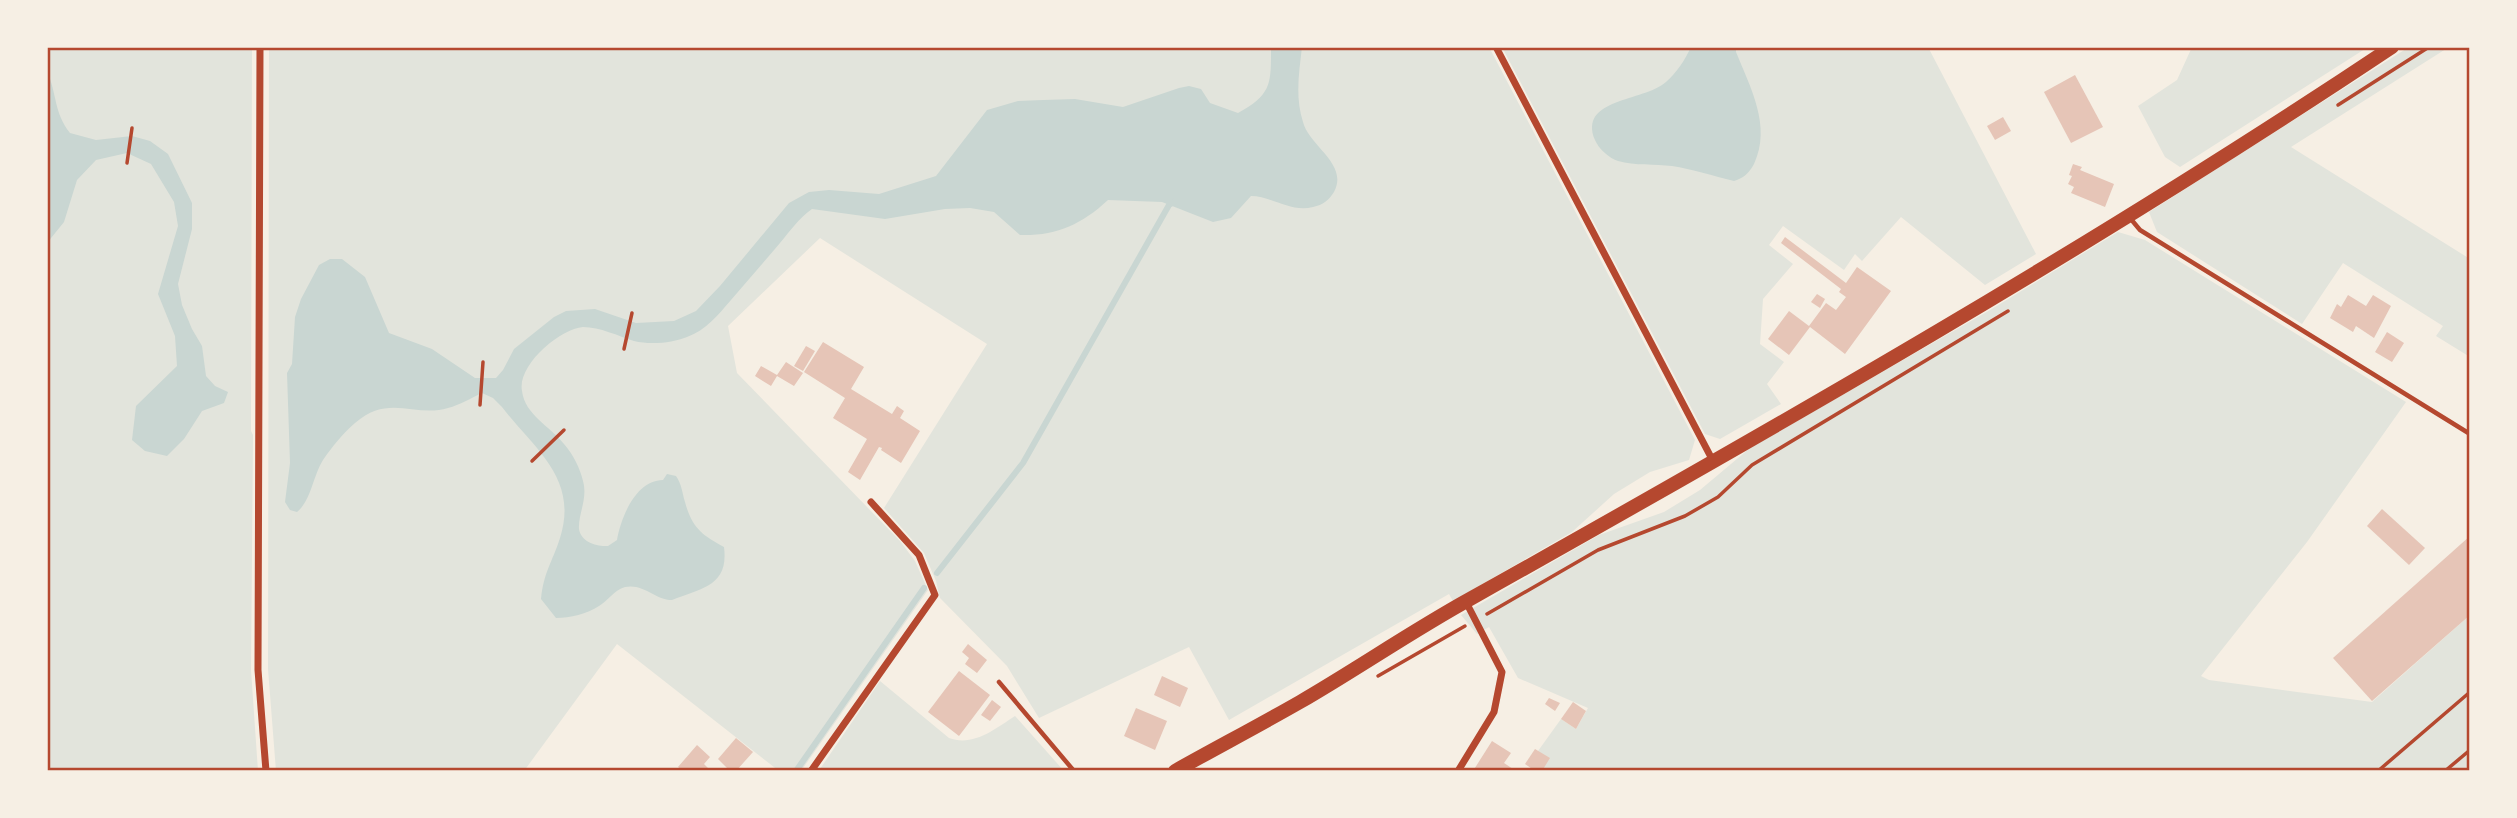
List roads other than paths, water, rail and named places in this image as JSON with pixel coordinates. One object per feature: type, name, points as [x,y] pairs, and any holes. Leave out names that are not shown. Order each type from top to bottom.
[{"type":"main road","points":[[1175,771],[1301,702],[1466,601],[1635,508],[2007,290],[2331,88],[2392,47]]},
{"type":"street","points":[[260,47],[258,670],[266,771]]},
{"type":"street","points":[[1496,47],[1713,461]]},
{"type":"street","points":[[811,771],[935,595],[919,555],[871,502]]},
{"type":"street","points":[[1458,771],[1494,712],[1502,672],[1466,601]]},
{"type":"lane","points":[[2128,215],[2140,230],[2470,434]]},
{"type":"lane","points":[[999,682],[1074,771]]},
{"type":"waterway","points":[[937,573],[1023,463],[1169,205],[1174,202]]},
{"type":"waterway","points":[[796,771],[924,588]]}]
